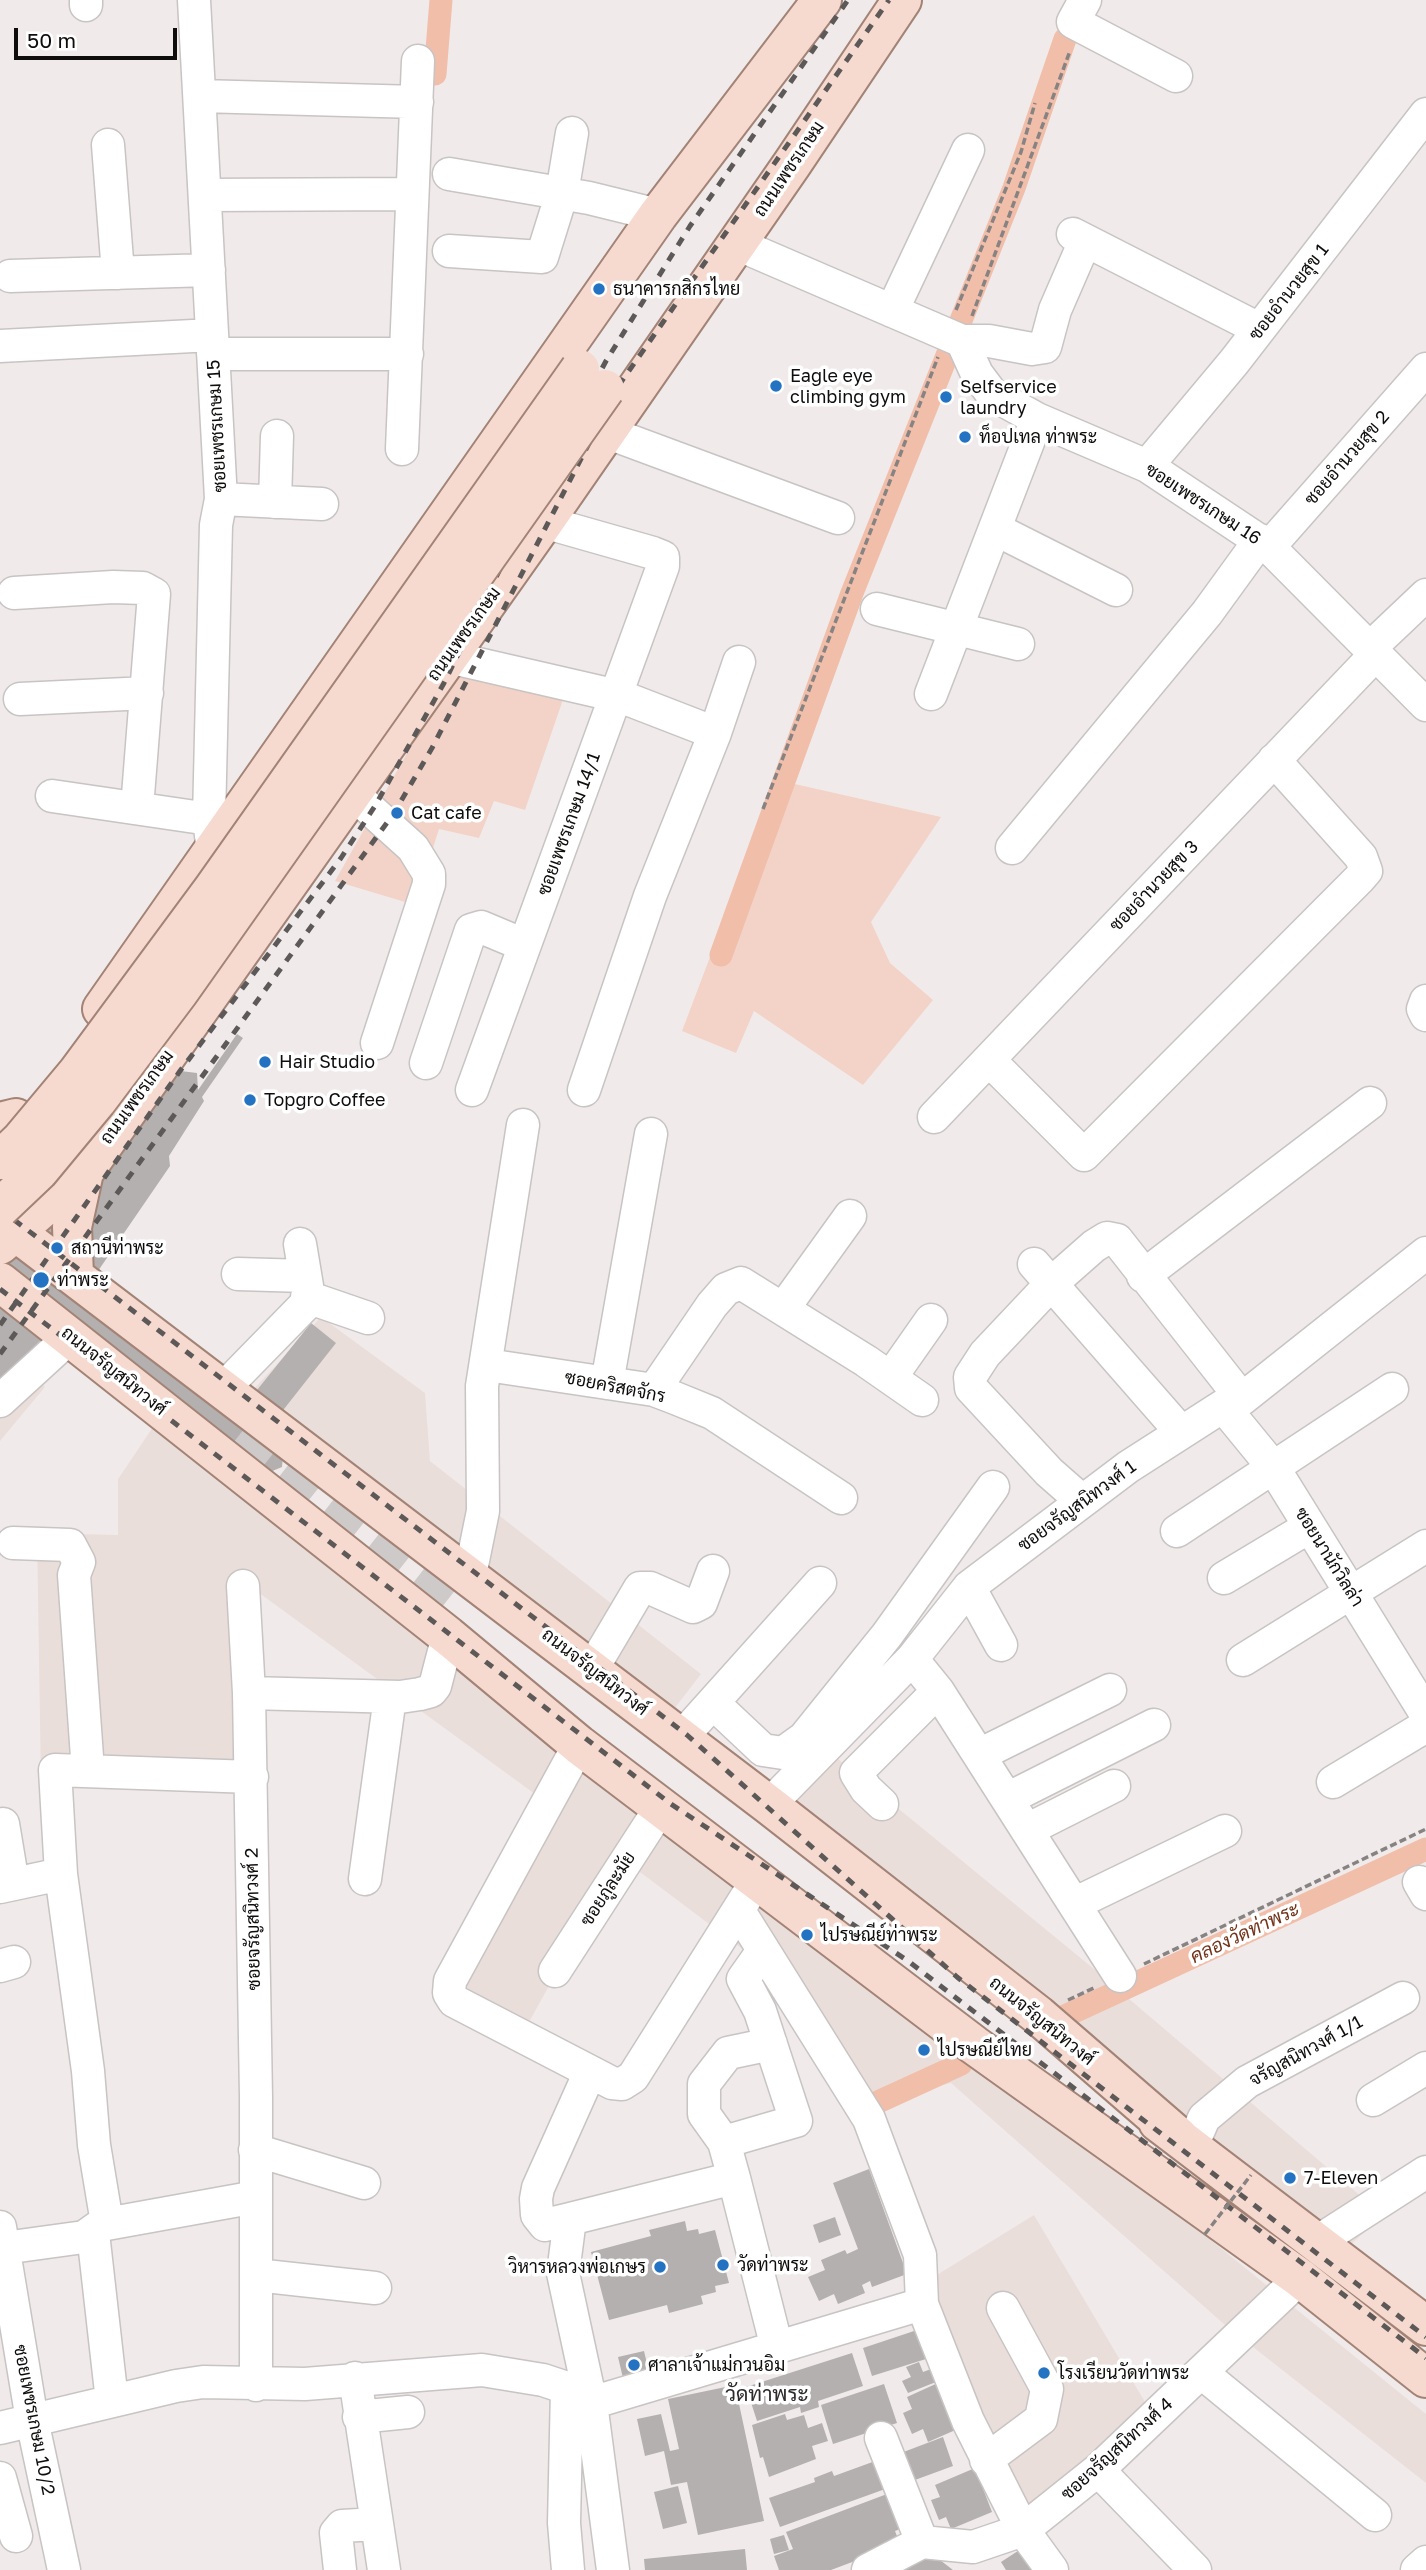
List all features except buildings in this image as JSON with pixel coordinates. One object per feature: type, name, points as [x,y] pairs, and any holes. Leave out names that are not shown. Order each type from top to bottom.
[{"type":"main road","points":[[5,1125],[69,1056],[211,835],[271,769],[657,215],[822,0]]},
{"type":"main road","name":"ถนนเพชรเกษม","points":[[4,1227],[39,1171],[89,1111],[179,992],[592,379],[834,0]]},
{"type":"main road","name":"ถนนเพชรเกษม","points":[[0,1160],[21,1140],[77,1073],[592,379],[894,0]]},
{"type":"main road","name":"ถนนเพชรเกษม","points":[[4,1227],[84,1172],[544,522],[902,0]]},
{"type":"main road","points":[[271,769],[265,801],[269,815],[285,828],[299,829],[342,805]]},
{"type":"main road","points":[[74,1275],[72,1227],[84,1172]]},
{"type":"main road","name":"ถนนจรัญสนิทวงศ์","points":[[4,1227],[74,1275],[221,1391],[413,1534],[452,1602],[579,1745],[661,1807],[748,1895],[974,2045],[1160,2176],[1300,2278],[1426,2378]]},
{"type":"main road","name":"ถนนจรัญสนิทวงศ์","points":[[0,1282],[18,1307],[71,1336],[376,1582],[452,1602],[592,1669],[1038,2015],[1186,2141]]},
{"type":"main road","points":[[376,1582],[374,1562],[379,1553],[391,1541],[413,1534]]},
{"type":"main road","name":"ถนนจรัญสนิทวงศ์","points":[[452,1602],[999,2009],[1186,2141],[1426,2326]]},
{"type":"main road","name":"ถนนจรัญสนิทวงศ์","points":[[452,1602],[988,2025],[1160,2176]]},
{"type":"street","name":"ซอยเพชรเกษม 15","points":[[194,0],[221,499],[216,525],[211,835]]},
{"type":"street","points":[[1079,11],[1176,76]]},
{"type":"street","points":[[402,450],[418,61]]},
{"type":"street","points":[[200,96],[417,102]]},
{"type":"street","name":"ซอยอำนวยสุข 1","points":[[1147,466],[1259,329],[1426,114]]},
{"type":"street","points":[[449,251],[542,257],[562,193],[572,133]]},
{"type":"street","points":[[108,145],[118,273]]},
{"type":"street","points":[[892,311],[968,150]]},
{"type":"street","points":[[449,174],[562,193],[657,215]]},
{"type":"street","points":[[205,195],[411,194]]},
{"type":"street","points":[[737,244],[955,338],[1032,349],[1045,347],[1079,237],[1259,329]]},
{"type":"street","points":[[10,276],[209,270]]},
{"type":"street","name":"ซอยเพชรเกษม 16","points":[[955,338],[992,394],[1037,419],[1147,466],[1264,544],[1426,705]]},
{"type":"street","points":[[0,346],[213,344],[407,354]]},
{"type":"street","name":"ซอยอำนวยสุข 2","points":[[1012,848],[1264,544],[1426,369]]},
{"type":"street","points":[[931,694],[1037,419]]},
{"type":"street","points":[[606,432],[838,518]]},
{"type":"street","points":[[275,502],[277,436]]},
{"type":"street","points":[[221,499],[322,504]]},
{"type":"street","name":"ซอยเพชรเกษม 14/1","points":[[472,1090],[663,566],[663,557],[544,522]]},
{"type":"street","points":[[995,529],[1116,590]]},
{"type":"street","points":[[15,593],[113,587],[143,588],[154,594],[137,808]]},
{"type":"street","name":"ซอยอำนวยสุข 3","points":[[934,1117],[1274,760],[1426,594]]},
{"type":"street","points":[[877,609],[1018,645]]},
{"type":"street","points":[[448,657],[616,696],[715,733]]},
{"type":"street","points":[[584,1090],[650,896],[715,733],[739,662]]},
{"type":"street","points":[[20,699],[146,693]]},
{"type":"street","points":[[989,1060],[1084,1155],[1367,871],[1361,858],[1274,760]]},
{"type":"street","points":[[52,796],[137,808],[211,835]]},
{"type":"street","points":[[342,805],[413,848],[429,874],[429,884],[377,1043]]},
{"type":"street","points":[[426,1063],[471,930],[481,927],[524,945]]},
{"type":"street","points":[[1426,1001],[1423,1009],[1426,1015]]},
{"type":"street","points":[[1143,1276],[1370,1103]]},
{"type":"street","points":[[249,1693],[390,1697],[431,1691],[452,1602],[483,1511],[482,1386],[523,1125]]},
{"type":"street","points":[[607,1383],[650,1134]]},
{"type":"street","points":[[783,1309],[850,1216]]},
{"type":"street","name":"ซอยนานักวิลล่า","points":[[1043,1273],[1107,1238],[1117,1240],[1232,1403],[1426,1714]]},
{"type":"street","points":[[221,1391],[306,1304],[300,1244]]},
{"type":"street","name":"ซอยจรัญสนิทวงศ์ 1","points":[[769,1805],[912,1660],[969,1587],[1083,1501],[1181,1432],[1232,1403],[1426,1253]]},
{"type":"street","points":[[1083,1501],[1049,1472],[971,1388],[973,1370],[1043,1273],[1181,1432]]},
{"type":"street","points":[[238,1274],[306,1286],[368,1318]]},
{"type":"street","points":[[654,1390],[712,1305],[726,1289],[741,1283],[891,1377],[922,1401]]},
{"type":"street","points":[[891,1377],[931,1320]]},
{"type":"street","points":[[0,1401],[71,1336]]},
{"type":"street","name":"ซอยคริสตจักร","points":[[487,1366],[654,1390],[712,1413],[841,1498]]},
{"type":"street","points":[[1177,1531],[1392,1389]]},
{"type":"street","points":[[713,1703],[763,1750],[783,1753],[804,1738],[887,1636],[993,1487]]},
{"type":"street","points":[[1224,1578],[1309,1527]]},
{"type":"street","points":[[13,1543],[70,1545],[79,1562],[74,1575],[88,1771]]},
{"type":"street","points":[[1243,1660],[1426,1546]]},
{"type":"street","points":[[592,1669],[639,1588],[650,1588],[693,1607],[701,1603],[713,1571]]},
{"type":"street","points":[[681,1738],[820,1583]]},
{"type":"street","name":"ซอยจรัญสนิทวงศ์ 2","points":[[243,1586],[252,1777],[256,2385]]},
{"type":"street","points":[[969,1587],[1002,1645]]},
{"type":"street","points":[[912,1660],[938,1691],[1120,1976]]},
{"type":"street","points":[[979,1755],[1110,1689]]},
{"type":"street","points":[[882,1804],[866,1789],[856,1773],[938,1691]]},
{"type":"street","points":[[365,1879],[390,1697]]},
{"type":"street","points":[[1007,1799],[1154,1725]]},
{"type":"street","points":[[1333,1782],[1426,1726]]},
{"type":"street","points":[[579,1745],[450,1981],[449,1993],[454,2001],[612,2083],[622,2084],[633,2077],[748,1895]]},
{"type":"street","points":[[113,2401],[88,2071],[61,1874],[55,1770],[252,1777]]},
{"type":"street","points":[[1027,1830],[1114,1786]]},
{"type":"street","name":"ซอยภู่ละมัย","points":[[555,1971],[661,1807]]},
{"type":"street","points":[[3,1824],[7,1886],[61,1874]]},
{"type":"street","points":[[1074,1904],[1225,1831]]},
{"type":"street","points":[[748,1895],[762,1952],[869,2119],[920,2255],[922,2304],[986,2460],[1023,2530],[1052,2570]]},
{"type":"street","points":[[724,2142],[796,2120],[760,2011],[743,1979],[762,1952]]},
{"type":"street","name":"จรัญสนิทวงศ์ 1/1","points":[[1186,2141],[1204,2118],[1247,2082],[1403,1998]]},
{"type":"street","points":[[771,2044],[727,2053],[704,2084],[704,2114],[724,2142],[778,2348]]},
{"type":"street","points":[[1373,2100],[1426,2068]]},
{"type":"street","points":[[590,2072],[547,2167],[536,2199],[537,2215],[545,2225],[734,2178]]},
{"type":"street","points":[[256,2150],[364,2183]]},
{"type":"street","points":[[1317,2242],[1426,2172]]},
{"type":"street","points":[[2,2238],[100,2228],[256,2197]]},
{"type":"street","points":[[570,2219],[563,2273],[579,2395],[613,2570]]},
{"type":"street","name":"ซอยเพชรเกษม 10/2","points":[[2,2238],[8,2333],[32,2420],[64,2570]]},
{"type":"street","points":[[256,2275],[375,2288]]},
{"type":"street","name":"ซอยจรัญสนิทวงศ์ 4","points":[[922,2542],[973,2547],[1023,2530],[1098,2470],[1300,2278]]},
{"type":"street","points":[[0,2428],[203,2382],[305,2384],[482,2370],[543,2380],[579,2395],[778,2348],[922,2304]]},
{"type":"street","points":[[986,2460],[1041,2419],[1047,2389],[1003,2308]]},
{"type":"street","points":[[1202,2373],[1375,2515]]},
{"type":"street","points":[[355,2378],[384,2570]]},
{"type":"street","points":[[568,2570],[564,2523],[579,2395]]},
{"type":"street","points":[[359,2417],[408,2412]]},
{"type":"street","points":[[868,2570],[922,2542],[881,2438]]},
{"type":"street","points":[[1098,2470],[1195,2570]]},
{"type":"street","points":[[0,2478],[16,2536]]},
{"type":"street","points":[[341,2570],[336,2533],[342,2526],[376,2524]]},
{"type":"street","points":[[1417,2570],[1426,2562]]},
{"type":"path","points":[[763,808],[1067,60],[1079,11]]},
{"type":"path","points":[[955,338],[1021,152],[1035,103]]},
{"type":"path","points":[[1060,2004],[1426,1829]]},
{"type":"path","points":[[1205,2234],[1251,2175]]},
{"type":"shaded area","points":[[460,659],[568,685],[525,810],[494,801],[479,838],[439,829],[415,905],[335,881]]},
{"type":"shaded area","points":[[777,780],[941,817],[871,922],[890,963],[933,1000],[863,1085],[754,1011],[736,1053],[682,1031]]},
{"type":"shaded area","points":[[321,1317],[425,1393],[430,1461],[701,1674],[671,1713],[250,1393]]},
{"type":"shaded area","points":[[0,1336],[45,1387],[0,1441]]},
{"type":"shaded area","points":[[153,1427],[1176,2212],[1426,2414],[1426,2483],[1225,2325],[951,2083],[854,2108],[749,1954],[620,1857],[518,2042],[433,1988],[539,1797],[255,1590],[262,1767],[41,1784],[37,1533],[118,1535],[118,1479]]},
{"type":"shaded area","points":[[832,1754],[1094,1969],[1383,2215],[1344,2251],[778,1806]]},
{"type":"shaded area","name":"โรงเรียนวัดท่าพระ","points":[[1034,2215],[1148,2407],[1027,2512],[986,2439],[927,2281]]},
{"type":"waterway","points":[[435,74],[441,0]]},
{"type":"waterway","points":[[721,955],[852,593],[1014,188],[1065,39]]},
{"type":"waterway","name":"คลองวัดท่าพระ","points":[[1065,2016],[1426,1849]]},
{"type":"waterway","name":"คลองวัดท่าพระ","points":[[878,2102],[961,2064]]},
{"type":"tunnel","points":[[244,1429],[453,1593]]},
{"type":"railway","points":[[0,1325],[180,1071],[341,858],[375,806],[444,683],[556,455],[606,361],[690,226],[848,0]]},
{"type":"railway","points":[[0,1354],[394,813],[432,748],[619,385],[889,0]]},
{"type":"railway","points":[[0,1209],[687,1735],[957,1977],[1426,2337]]},
{"type":"railway","points":[[0,1289],[671,1804],[908,1961],[1426,2358]]},
{"type":"place","name":"ธนาคารกสิกรไทย","points":[[599,289]]},
{"type":"place","name":"Eagle eye climbing gym","points":[[776,386]]},
{"type":"place","name":"Selfservice laundry","points":[[946,397]]},
{"type":"place","name":"ท็อปเทล ท่าพระ","points":[[965,437]]},
{"type":"place","name":"Cat cafe","points":[[397,813]]},
{"type":"place","name":"Hair Studio","points":[[265,1062]]},
{"type":"place","name":"Topgro Coffee","points":[[250,1100]]},
{"type":"place","name":"สถานีท่าพระ","points":[[57,1248]]},
{"type":"place","name":"ท่าพระ","points":[[41,1280]]},
{"type":"place","name":"ไปรษณีย์ท่าพระ","points":[[807,1935]]},
{"type":"place","name":"ไปรษณีย์ไทย","points":[[924,2050]]},
{"type":"place","name":"7-Eleven","points":[[1290,2178]]},
{"type":"place","name":"วัดท่าพระ","points":[[723,2265]]},
{"type":"place","name":"วิหารหลวงพ่อเกษร","points":[[660,2267]]},
{"type":"place","name":"ศาลาเจ้าแม่กวนอิม","points":[[634,2365]]},
{"type":"place","name":"โรงเรียนวัดท่าพระ","points":[[1044,2373]]},
{"type":"district","name":"วัดท่าพระ","points":[[767,2394]]}]
